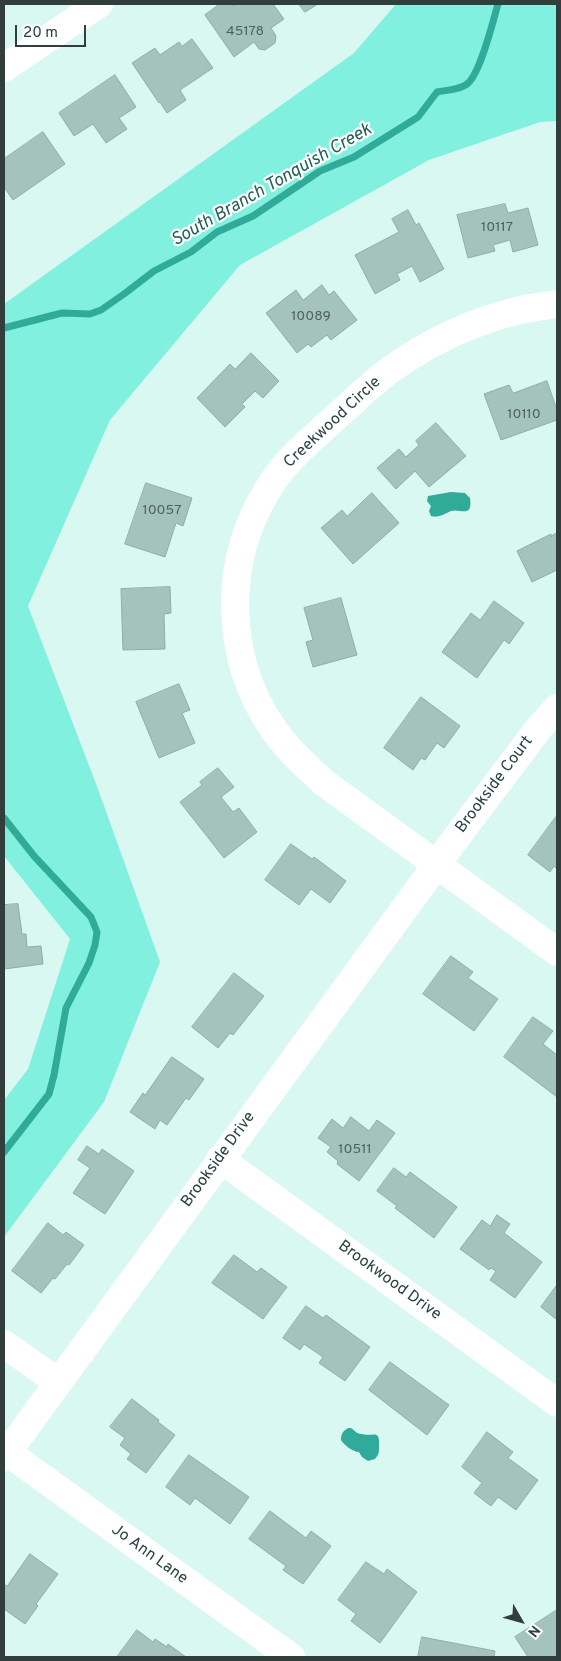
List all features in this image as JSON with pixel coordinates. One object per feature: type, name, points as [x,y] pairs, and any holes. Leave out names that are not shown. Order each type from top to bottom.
[{"type":"street","points":[[4,68],[100,4]]},
{"type":"street","name":"Creekwood Circle","points":[[557,304],[520,310],[482,321],[434,342],[391,370],[367,389],[291,458],[267,490],[252,518],[242,548],[235,587],[234,619],[241,658],[254,695],[274,730],[295,756],[323,782],[557,952]]},
{"type":"street","name":"Brookside Court","points":[[436,865],[539,728],[557,708]]},
{"type":"street","name":"Brookside Drive","points":[[6,1454],[436,865]]},
{"type":"street","name":"Brookwood Drive","points":[[220,1159],[557,1403]]},
{"type":"street","points":[[4,1344],[58,1382]]},
{"type":"street","name":"Jo Ann Lane","points":[[6,1454],[291,1657]]},
{"type":"shaded area","points":[[396,4],[557,4],[557,121],[540,122],[429,160],[240,265],[110,420],[28,606],[98,789],[160,962],[104,1102],[4,1237],[4,1100],[28,1069],[70,939],[4,856],[4,304],[354,53]]},
{"type":"shaded area","points":[[451,492],[465,493],[470,498],[470,508],[468,511],[455,510],[439,516],[431,516],[429,511],[431,506],[427,501],[428,496]]},
{"type":"shaded area","points":[[348,1428],[360,1434],[377,1435],[379,1451],[375,1459],[368,1461],[359,1452],[351,1450],[342,1442],[342,1434]]},
{"type":"building","points":[[220,4],[232,4],[233,6],[236,4],[273,4],[284,19],[271,28],[276,36],[275,43],[265,50],[259,49],[254,42],[234,57],[205,15]]},
{"type":"building","points":[[299,4],[318,4],[305,12]]},
{"type":"building","points":[[192,39],[213,68],[180,90],[186,100],[167,113],[132,63],[155,48],[160,55],[179,42],[182,46]]},
{"type":"building","points":[[115,75],[136,107],[119,118],[127,129],[106,143],[93,124],[74,136],[59,113]]},
{"type":"building","points":[[43,132],[65,164],[13,200],[4,187],[4,159]]},
{"type":"building","points":[[505,204],[508,213],[528,208],[538,245],[513,252],[510,240],[493,245],[495,251],[468,258],[457,215]]},
{"type":"building","points":[[408,210],[416,225],[419,223],[444,269],[420,282],[412,266],[397,274],[400,280],[375,294],[355,255],[399,232],[392,219]]},
{"type":"building","points":[[322,285],[329,295],[334,291],[357,320],[331,340],[327,335],[311,347],[308,344],[297,353],[266,313],[296,290],[303,300]]},
{"type":"building","points":[[251,353],[279,381],[263,398],[255,391],[242,404],[245,407],[225,427],[197,398],[230,364],[235,369]]},
{"type":"building","points":[[547,381],[557,410],[557,420],[501,440],[484,394],[509,385],[513,393]]},
{"type":"building","points":[[436,423],[466,456],[429,487],[415,471],[396,489],[377,468],[399,449],[406,457],[419,445],[416,441]]},
{"type":"building","points":[[146,483],[192,498],[183,526],[176,523],[165,557],[125,544]]},
{"type":"building","points":[[372,493],[399,523],[353,564],[321,528],[342,510],[347,516]]},
{"type":"building","points":[[557,533],[557,570],[532,582],[517,551],[551,534],[551,536]]},
{"type":"building","points":[[170,587],[171,613],[164,614],[165,649],[123,650],[121,589]]},
{"type":"building","points":[[341,598],[357,655],[313,667],[306,642],[313,640],[304,608]]},
{"type":"building","points":[[494,601],[524,623],[509,644],[504,640],[477,678],[442,652],[471,613],[480,620]]},
{"type":"building","points":[[179,684],[190,710],[182,713],[195,743],[159,758],[136,702]]},
{"type":"building","points":[[421,697],[460,726],[444,748],[437,743],[425,760],[421,758],[413,770],[384,748]]},
{"type":"building","points":[[218,768],[234,787],[221,797],[233,812],[239,808],[257,832],[224,858],[180,802],[202,785],[200,782]]},
{"type":"building","points":[[556,817],[557,869],[554,866],[550,872],[528,855]]},
{"type":"building","points":[[291,844],[312,859],[314,857],[346,881],[330,903],[311,889],[299,905],[265,880]]},
{"type":"building","points":[[18,904],[22,934],[26,934],[27,947],[41,946],[43,964],[4,969],[4,905]]},
{"type":"building","points":[[451,956],[473,972],[468,978],[498,999],[474,1031],[423,994]]},
{"type":"building","points":[[234,973],[264,996],[233,1035],[230,1033],[218,1048],[192,1027]]},
{"type":"building","points":[[533,1017],[553,1031],[543,1044],[557,1055],[557,1097],[504,1057]]},
{"type":"building","points":[[172,1057],[204,1079],[189,1100],[186,1098],[167,1125],[160,1120],[155,1129],[130,1112],[143,1093],[145,1095]]},
{"type":"building","points":[[351,1117],[369,1131],[377,1120],[395,1133],[359,1181],[337,1164],[338,1161],[327,1152],[331,1147],[318,1138],[332,1119],[343,1128]]},
{"type":"building","points":[[87,1146],[99,1154],[102,1149],[134,1171],[105,1214],[73,1193],[90,1168],[78,1160]]},
{"type":"building","points":[[394,1168],[406,1177],[410,1172],[457,1207],[434,1238],[395,1208],[397,1206],[377,1191]]},
{"type":"building","points":[[497,1215],[510,1224],[504,1233],[542,1262],[515,1298],[490,1280],[496,1271],[491,1268],[489,1270],[460,1249],[482,1220],[490,1226]]},
{"type":"building","points":[[48,1223],[63,1235],[66,1232],[84,1245],[69,1265],[67,1264],[55,1279],[53,1278],[41,1293],[12,1271]]},
{"type":"building","points":[[234,1255],[257,1272],[261,1268],[287,1287],[263,1319],[212,1283]]},
{"type":"building","points":[[557,1285],[557,1320],[541,1307]]},
{"type":"building","points":[[306,1306],[323,1318],[326,1315],[370,1347],[345,1381],[319,1363],[323,1357],[304,1344],[300,1350],[283,1338]]},
{"type":"building","points":[[390,1362],[449,1405],[427,1435],[369,1390]]},
{"type":"building","points":[[132,1399],[175,1435],[146,1473],[127,1459],[131,1454],[120,1445],[125,1438],[110,1427]]},
{"type":"building","points":[[487,1432],[513,1452],[508,1458],[538,1480],[516,1510],[498,1497],[491,1506],[474,1493],[482,1483],[462,1467]]},
{"type":"building","points":[[189,1455],[249,1497],[230,1524],[195,1498],[190,1505],[166,1487]]},
{"type":"building","points":[[270,1511],[306,1538],[311,1531],[331,1546],[303,1584],[283,1570],[286,1566],[249,1539]]},
{"type":"building","points":[[30,1554],[58,1574],[36,1604],[38,1606],[25,1624],[4,1609],[4,1584],[7,1586]]},
{"type":"building","points":[[366,1562],[384,1574],[387,1569],[417,1592],[380,1643],[351,1621],[356,1614],[338,1600]]},
{"type":"building","points":[[557,1610],[557,1657],[528,1657],[515,1637]]},
{"type":"building","points":[[137,1630],[153,1642],[155,1639],[167,1647],[168,1644],[186,1657],[117,1657]]},
{"type":"building","points":[[422,1637],[495,1651],[494,1657],[418,1657]]},
{"type":"waterway","name":"South Branch Tonquish Creek","points":[[4,328],[62,313],[90,314],[101,310],[154,271],[191,252],[217,232],[253,216],[320,171],[354,157],[418,117],[437,92],[461,88],[472,79],[486,47],[498,4]]},
{"type":"waterway","name":"South Branch Tonquish Creek","points":[[4,818],[34,856],[91,917],[97,932],[89,963],[66,1008],[49,1094],[4,1152]]}]
